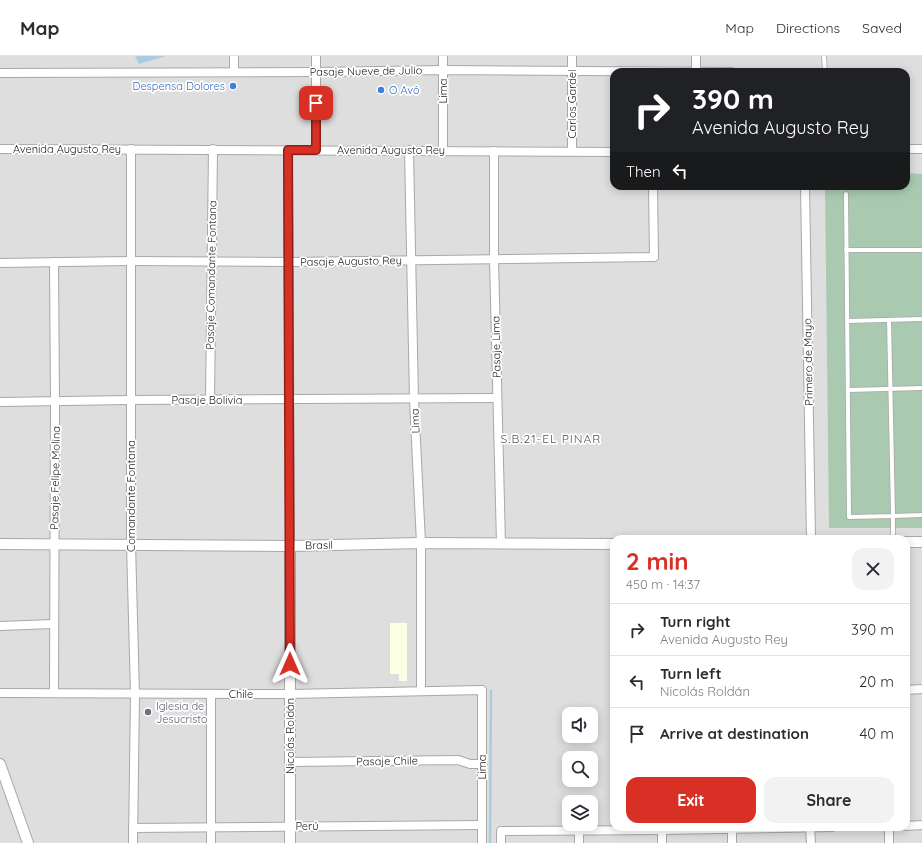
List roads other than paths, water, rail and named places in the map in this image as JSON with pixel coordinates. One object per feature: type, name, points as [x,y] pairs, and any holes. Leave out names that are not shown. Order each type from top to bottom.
[{"type":"street","points":[[234,56],[234,72]]},
{"type":"street","points":[[316,56],[316,150]]},
{"type":"street","name":"Lima","points":[[443,56],[443,150]]},
{"type":"street","name":"Carlos Gardel","points":[[572,56],[572,152]]},
{"type":"street","points":[[696,56],[696,68]]},
{"type":"street","name":"Pasaje Nueve de Julio","points":[[0,73],[443,70],[610,72]]},
{"type":"street","name":"Avenida Augusto Rey","points":[[0,149],[610,152]]},
{"type":"street","name":"Comandante Fontana","points":[[131,149],[131,544],[135,694],[133,843]]},
{"type":"street","name":"Pasaje Comandante Fontana","points":[[210,400],[213,149]]},
{"type":"street","points":[[910,150],[922,149]]},
{"type":"street","name":"Nicolás Roldán","points":[[288,150],[290,400],[290,843]]},
{"type":"street","name":"Lima","points":[[409,150],[414,400],[421,544],[420,691]]},
{"type":"street","name":"Pasaje Lima","points":[[494,151],[494,259],[501,544]]},
{"type":"street","name":"Pasaje Augusto Rey","points":[[0,263],[130,261],[289,262],[654,257],[653,190]]},
{"type":"street","name":"Primero de Mayo","points":[[805,190],[811,535]]},
{"type":"street","name":"Pasaje Felipe Molina","points":[[54,262],[54,693]]},
{"type":"street","name":"Pasaje Bolivia","points":[[0,402],[130,400],[414,400],[497,398]]},
{"type":"street","points":[[910,542],[922,542]]},
{"type":"street","name":"Brasil","points":[[0,544],[290,546],[610,544]]},
{"type":"street","points":[[0,626],[53,624]]},
{"type":"street","points":[[910,690],[922,689]]},
{"type":"street","name":"Lima","points":[[482,690],[482,843]]},
{"type":"street","name":"Chile","points":[[0,693],[290,694],[482,690]]},
{"type":"street","points":[[211,694],[211,843]]},
{"type":"street","name":"Pasaje Chile","points":[[290,762],[458,760],[470,764],[483,764]]},
{"type":"street","points":[[0,764],[28,843]]},
{"type":"street","name":"Perú","points":[[133,828],[482,825]]},
{"type":"street","points":[[910,826],[922,825]]},
{"type":"street","points":[[501,843],[501,831],[562,830]]},
{"type":"street","points":[[598,830],[610,830]]},
{"type":"street","points":[[578,843],[579,831]]},
{"type":"street","points":[[662,831],[662,843]]},
{"type":"street","points":[[732,831],[732,843]]},
{"type":"street","points":[[810,831],[811,843]]},
{"type":"street","points":[[888,843],[889,831]]},
{"type":"lane","points":[[824,56],[825,68]]},
{"type":"lane","points":[[846,194],[849,517],[922,515]]},
{"type":"lane","points":[[846,250],[922,250]]},
{"type":"lane","points":[[847,321],[922,319]]},
{"type":"lane","points":[[888,320],[893,535]]},
{"type":"lane","points":[[849,390],[922,388]]},
{"type":"water","points":[[135,56],[166,56],[139,64]]},
{"type":"waterway","points":[[490,843],[491,691]]},
{"type":"place","name":"Despensa Dolores","points":[[233,86]]},
{"type":"place","name":"O Avô","points":[[381,90]]},
{"type":"place","name":"Iglesia de Jesucristo","points":[[148,712]]},
{"type":"district","name":"S.B.21-EL PINAR","points":[[551,438]]}]
